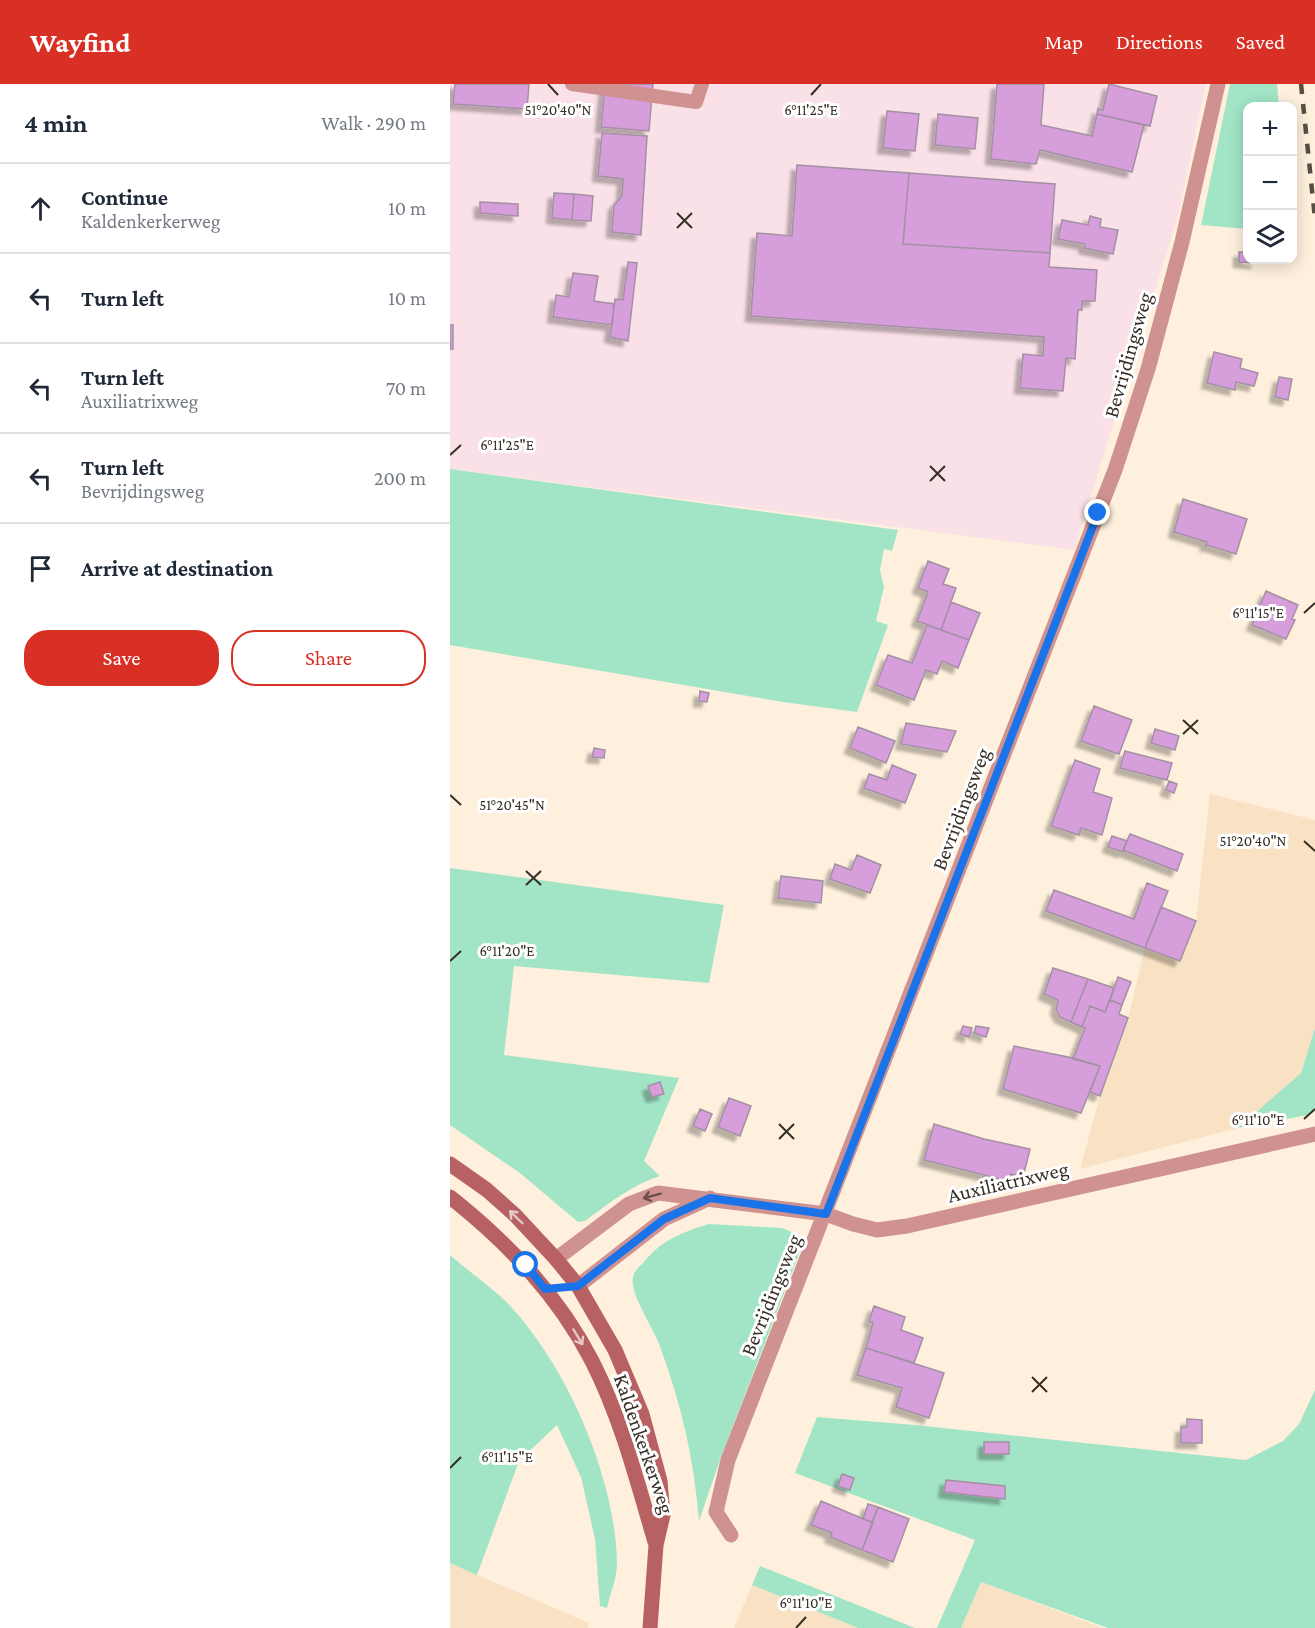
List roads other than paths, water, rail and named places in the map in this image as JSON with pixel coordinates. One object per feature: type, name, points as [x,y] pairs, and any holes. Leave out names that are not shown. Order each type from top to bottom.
[{"type":"main road","name":"Kaldenkerkerweg","points":[[450,1164],[487,1190],[515,1215],[556,1259],[578,1286],[615,1350],[642,1414],[660,1481],[663,1515],[656,1545],[650,1628]]},
{"type":"main road","name":"Kaldenkerkerweg","points":[[450,1197],[504,1243],[545,1289],[576,1332],[593,1362],[618,1422],[656,1545]]},
{"type":"main road","points":[[556,1259],[545,1289],[578,1286]]},
{"type":"street","name":"Bevrijdingsweg","points":[[731,1535],[716,1512],[728,1460],[1115,470],[1148,369],[1182,242],[1218,84]]},
{"type":"street","name":"Auxiliatrixweg","points":[[556,1259],[629,1204],[658,1193],[826,1214],[877,1230],[907,1227],[1315,1134]]},
{"type":"street","points":[[578,1286],[664,1219],[710,1198]]},
{"type":"lane","points":[[572,84],[696,102],[702,84]]},
{"type":"railway","points":[[1301,84],[1315,219]]}]
